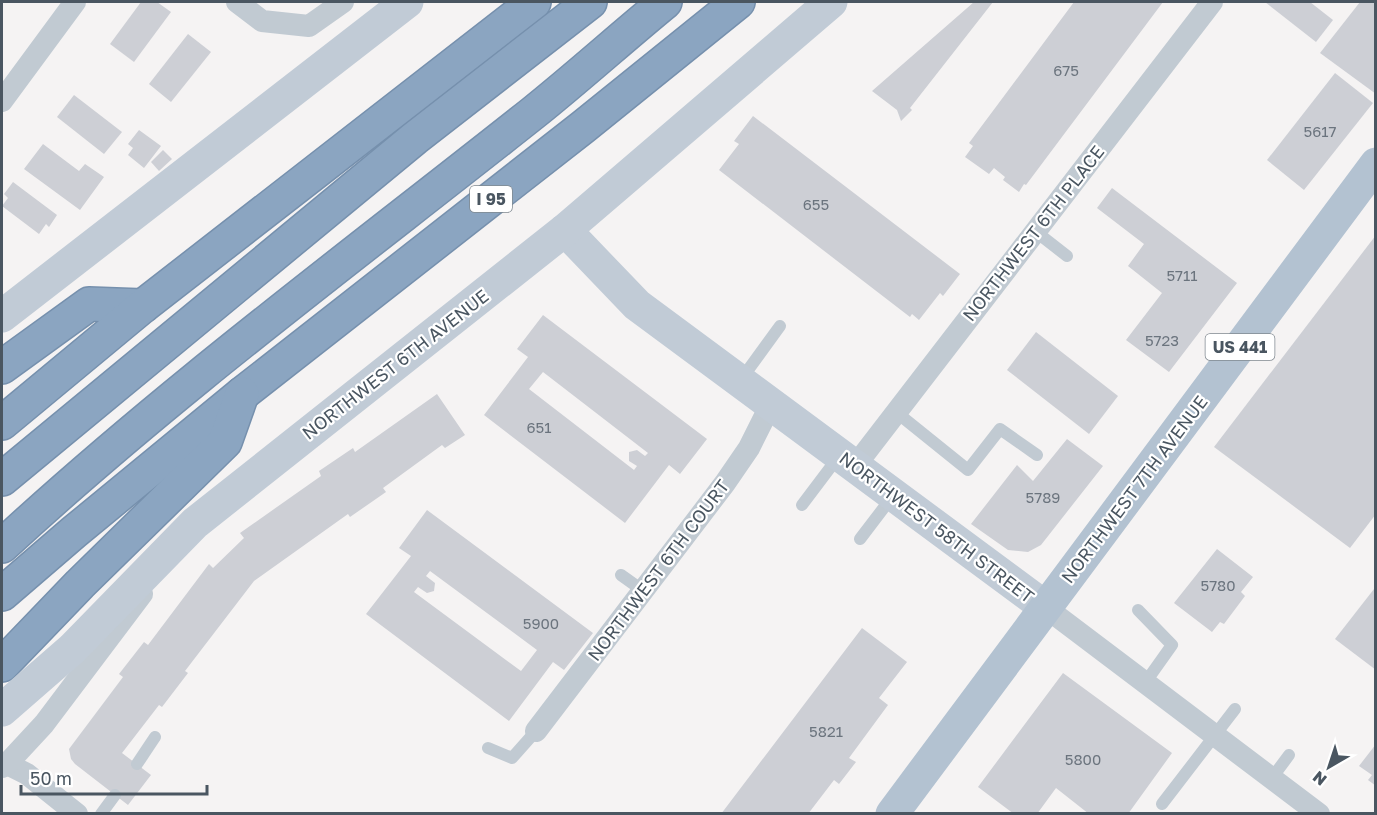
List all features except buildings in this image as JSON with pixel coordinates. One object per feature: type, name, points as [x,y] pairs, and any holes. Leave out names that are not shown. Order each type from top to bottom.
[{"type":"highway","points":[[2,423],[143,306],[534,2]]},
{"type":"highway","points":[[2,478],[416,138],[590,2]]},
{"type":"highway","points":[[2,546],[60,493],[172,398],[536,111],[665,2]]},
{"type":"highway","name":"I 95","points":[[2,594],[242,394],[583,127],[738,2]]},
{"type":"highway","points":[[2,367],[90,304],[143,306]]},
{"type":"highway","points":[[2,666],[80,584],[225,442],[242,394]]},
{"type":"main road","points":[[2,316],[407,2]]},
{"type":"main road","name":"NORTHWEST 6TH AVENUE","points":[[195,523],[564,230],[831,2]]},
{"type":"main road","name":"NORTHWEST 7TH AVENUE","points":[[892,813],[1376,164]]},
{"type":"main road","name":"NORTHWEST 58TH STREET","points":[[564,230],[637,305],[1045,607]]},
{"type":"main road","points":[[2,710],[72,649],[195,523]]},
{"type":"street","points":[[2,101],[75,2]]},
{"type":"street","points":[[237,2],[262,21],[309,26],[344,2]]},
{"type":"street","name":"NORTHWEST 6TH PLACE","points":[[848,460],[896,412],[1212,2]]},
{"type":"street","name":"NORTHWEST 6TH COURT","points":[[536,731],[725,483],[749,448],[771,404]]},
{"type":"street","name":"NORTHWEST 6TH AVENUE","points":[[4,766],[44,724],[81,678],[195,523]]},
{"type":"street","name":"NORTHWEST 58TH STREET","points":[[1045,607],[1319,813]]},
{"type":"street","points":[[4,766],[27,774],[76,813]]},
{"type":"lane","points":[[1035,231],[1067,256]]},
{"type":"lane","points":[[740,381],[780,326]]},
{"type":"lane","points":[[896,412],[968,470],[1000,429],[1037,455]]},
{"type":"lane","points":[[802,505],[848,460]]},
{"type":"lane","points":[[860,539],[894,495]]},
{"type":"lane","points":[[621,575],[642,590]]},
{"type":"lane","points":[[1138,610],[1172,645],[1145,683]]},
{"type":"lane","points":[[1162,804],[1235,710]]},
{"type":"lane","points":[[488,748],[512,758],[536,731]]},
{"type":"lane","points":[[137,764],[155,738]]},
{"type":"lane","points":[[1272,778],[1289,755]]},
{"type":"lane","points":[[102,813],[115,795]]}]
